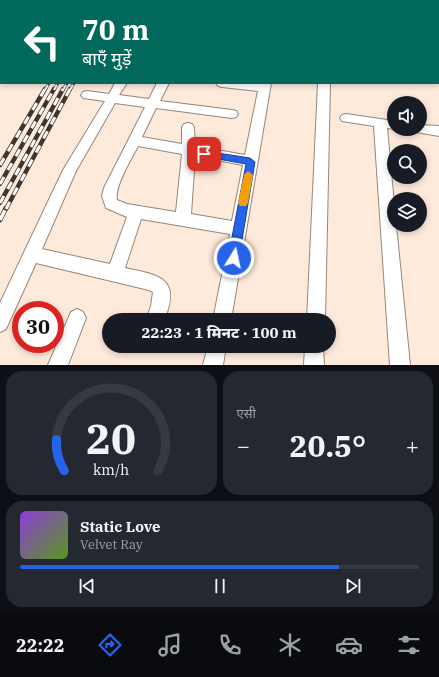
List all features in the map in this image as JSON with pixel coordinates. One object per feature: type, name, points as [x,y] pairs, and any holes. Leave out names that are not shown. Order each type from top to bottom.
[{"type":"street","points":[[0,323],[70,170],[120,84]]},
{"type":"street","points":[[163,84],[136,141],[111,188],[109,196],[111,204],[136,212],[239,229]]},
{"type":"street","points":[[223,313],[264,86],[236,84]]},
{"type":"street","points":[[316,313],[324,84]]},
{"type":"street","points":[[87,95],[232,114]]},
{"type":"street","points":[[346,118],[387,124]]},
{"type":"street","points":[[183,220],[189,152],[188,127]]},
{"type":"street","points":[[427,130],[438,131],[439,144]]},
{"type":"street","points":[[388,136],[400,365]]},
{"type":"street","points":[[136,141],[189,152],[250,162]]},
{"type":"street","points":[[115,273],[136,212]]},
{"type":"street","points":[[32,254],[153,282],[159,286],[162,291],[158,313]]},
{"type":"street","points":[[58,365],[77,318]]},
{"type":"street","points":[[213,365],[216,353]]},
{"type":"street","points":[[314,353],[314,365]]},
{"type":"railway","points":[[45,90],[48,84]]},
{"type":"railway","points":[[54,90],[57,84]]},
{"type":"railway","points":[[63,90],[66,84]]},
{"type":"railway","points":[[70,90],[73,84]]},
{"type":"railway","points":[[0,165],[45,89]]},
{"type":"railway","points":[[0,184],[54,89]]},
{"type":"railway","points":[[0,203],[63,89]]},
{"type":"railway","points":[[6,209],[70,89]]},
{"type":"railway","points":[[0,220],[6,208]]},
{"type":"slow traffic","points":[[243,203],[248,175]]},
{"type":"route","points":[[204,154],[250,162],[234,258]]}]
